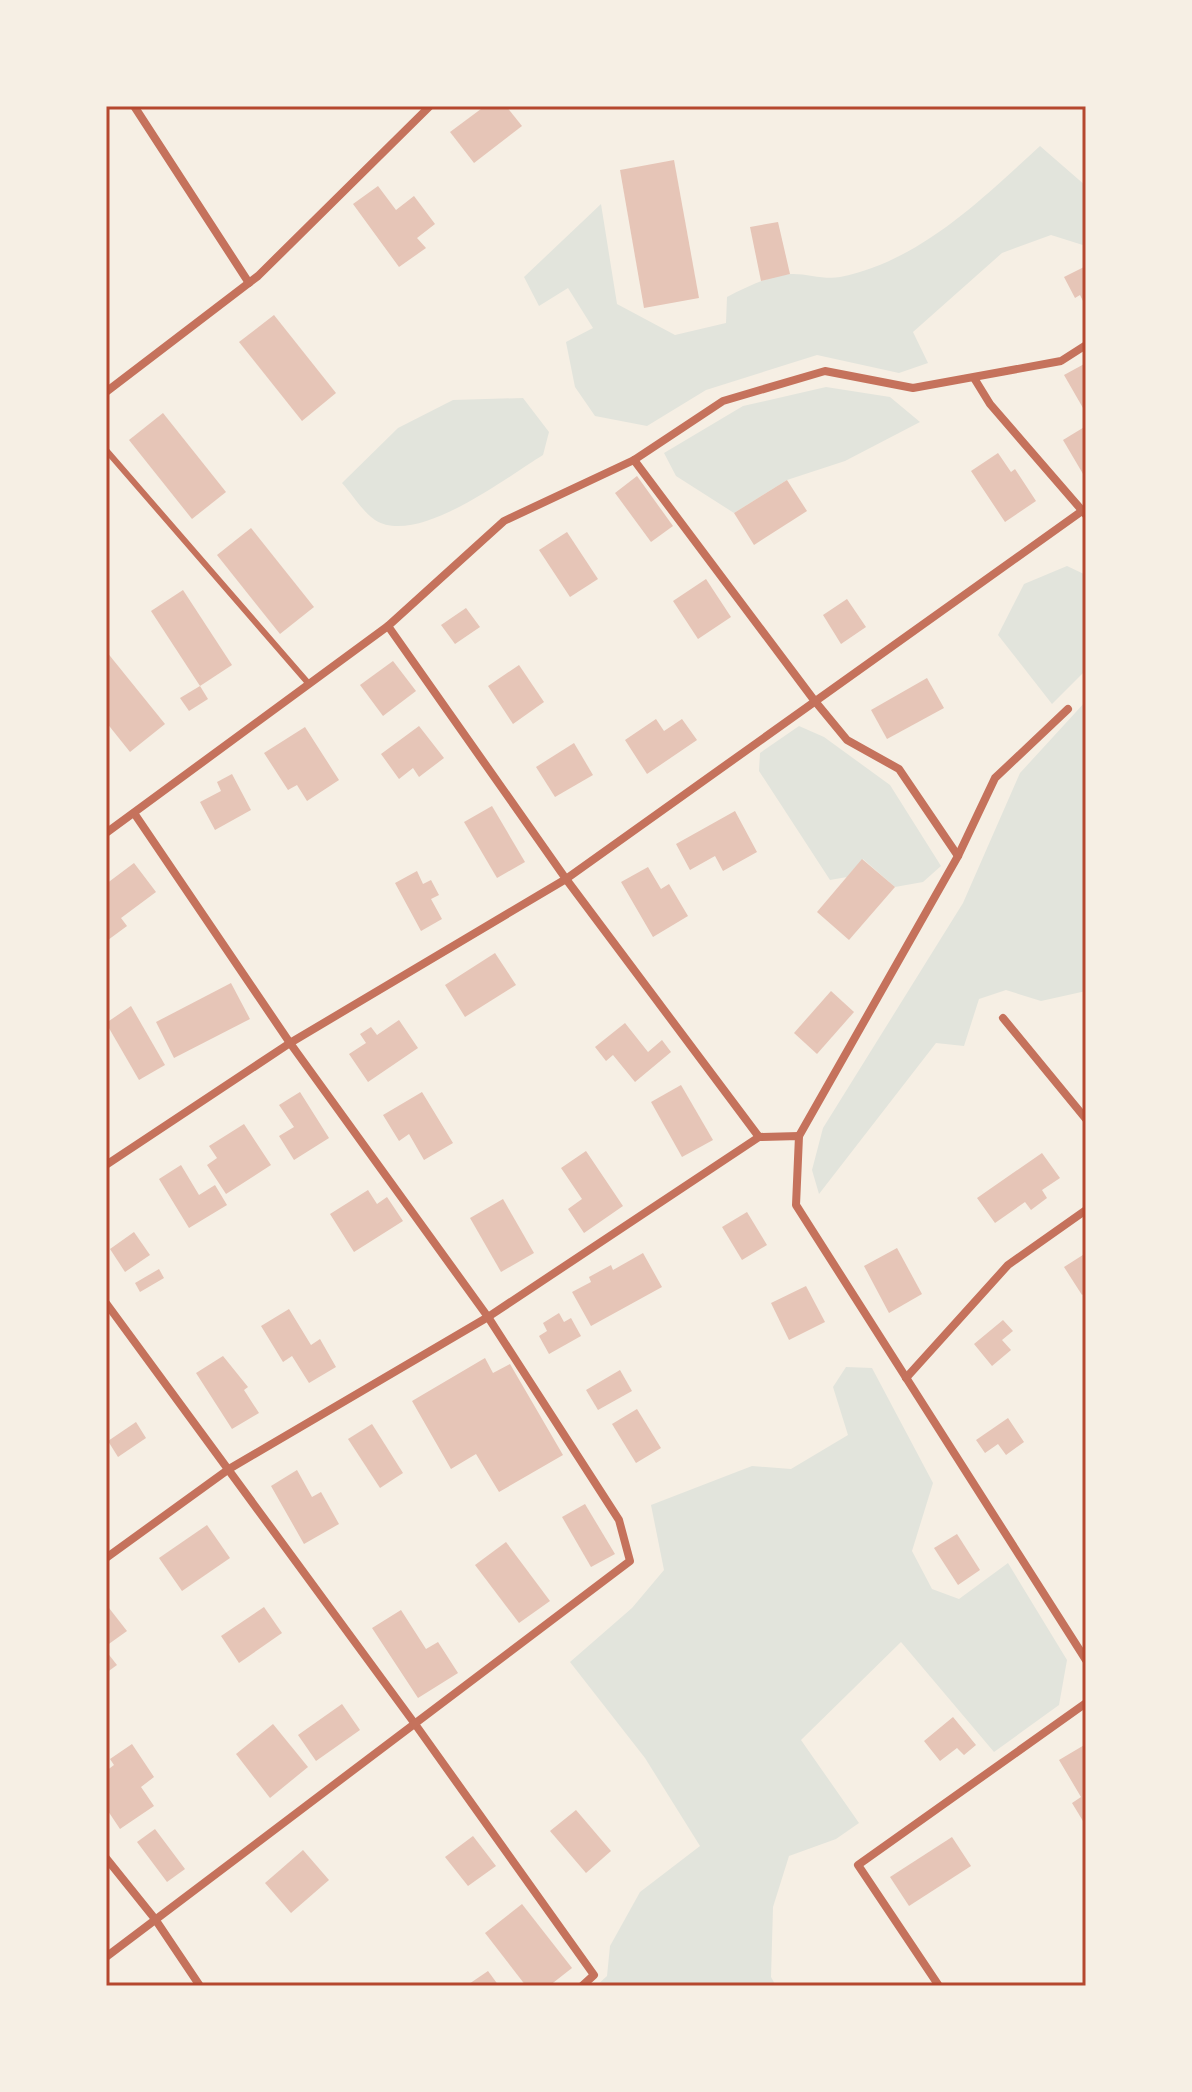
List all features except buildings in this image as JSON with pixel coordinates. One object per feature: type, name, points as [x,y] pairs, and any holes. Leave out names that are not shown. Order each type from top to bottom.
[{"type":"street","points":[[134,106],[249,283]]},
{"type":"street","points":[[106,392],[249,283],[430,106]]},
{"type":"street","points":[[106,833],[388,626],[504,521],[634,460],[723,401],[825,371],[913,388],[1061,361],[1086,345]]},
{"type":"street","points":[[106,1165],[290,1043],[566,879],[814,700],[1084,513],[990,404],[974,378]]},
{"type":"street","points":[[634,460],[814,700],[847,740],[899,769],[958,856]]},
{"type":"street","points":[[388,626],[566,879],[759,1137]]},
{"type":"street","points":[[1068,709],[995,778],[958,856],[799,1136],[796,1205],[1086,1660]]},
{"type":"street","points":[[106,1957],[630,1561],[619,1520],[488,1317],[290,1043],[134,813]]},
{"type":"street","points":[[1003,1018],[1086,1119]]},
{"type":"street","points":[[106,1558],[229,1469],[488,1317],[759,1137],[799,1136]]},
{"type":"street","points":[[906,1378],[1008,1265],[1086,1210]]},
{"type":"street","points":[[106,1303],[415,1724],[594,1975],[582,1986]]},
{"type":"street","points":[[939,1986],[858,1865],[1086,1703]]},
{"type":"street","points":[[106,1858],[155,1919],[200,1986]]},
{"type":"lane","points":[[106,450],[309,684]]},
{"type":"shaded area","points":[[1040,146],[1086,186],[1086,246],[1051,235],[1002,253],[913,332],[928,363],[899,373],[817,355],[706,390],[647,426],[595,416],[575,387],[566,342],[593,328],[568,288],[539,306],[524,277],[601,204],[617,304],[675,335],[726,323],[727,297],[758,282],[790,274],[840,277],[897,257],[972,207]]},
{"type":"shaded area","points":[[826,387],[890,397],[920,422],[845,461],[787,480],[734,513],[676,476],[664,453],[743,406]]},
{"type":"shaded area","points":[[523,398],[549,432],[543,455],[461,506],[414,524],[393,526],[371,517],[342,483],[398,428],[453,400]]},
{"type":"shaded area","points":[[1067,566],[1086,575],[1086,670],[1052,704],[998,635],[1024,584]]},
{"type":"shaded area","points":[[1086,701],[1086,991],[1041,1001],[1006,990],[979,999],[964,1046],[936,1043],[819,1194],[812,1170],[823,1128],[963,903],[1020,773]]},
{"type":"shaded area","points":[[799,726],[824,737],[890,785],[941,866],[923,882],[895,887],[863,859],[847,877],[830,880],[759,771],[760,753]]},
{"type":"shaded area","points":[[846,1367],[872,1368],[933,1483],[912,1551],[932,1589],[959,1599],[1008,1563],[1067,1660],[1059,1705],[994,1752],[901,1642],[801,1740],[859,1823],[836,1839],[789,1856],[773,1907],[771,1977],[776,1986],[596,1986],[607,1976],[610,1946],[640,1892],[700,1846],[645,1758],[570,1662],[632,1608],[664,1570],[651,1505],[752,1466],[791,1469],[848,1435],[833,1387]]}]
